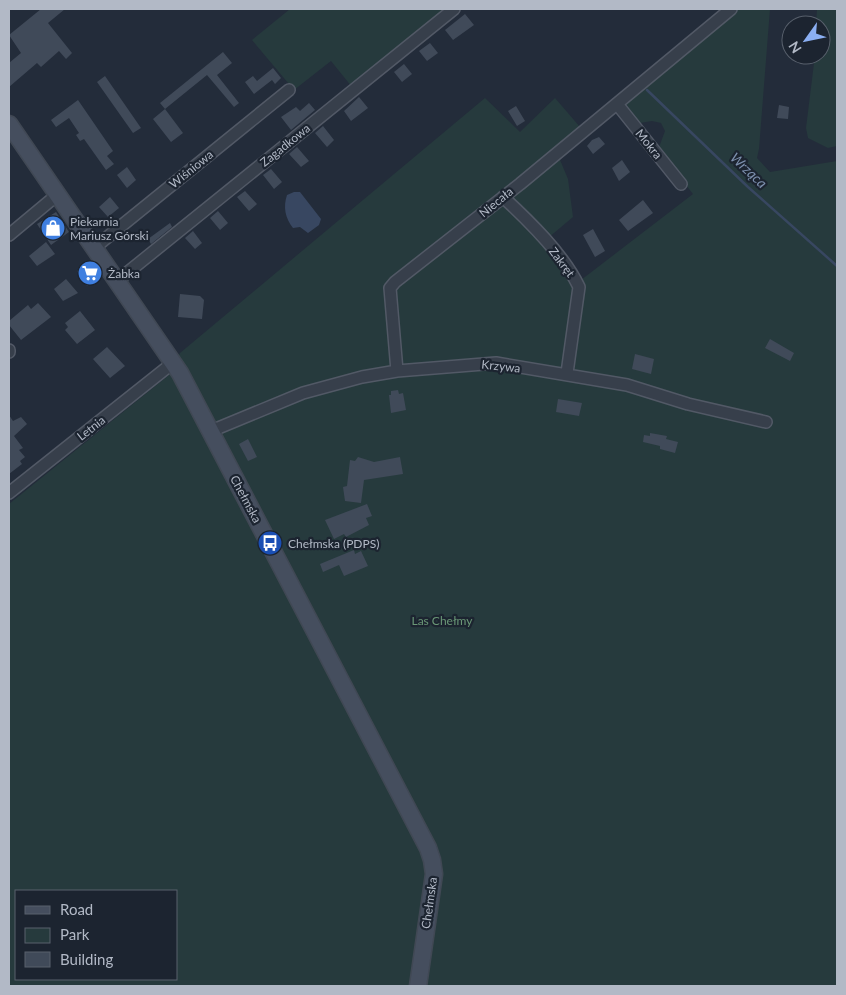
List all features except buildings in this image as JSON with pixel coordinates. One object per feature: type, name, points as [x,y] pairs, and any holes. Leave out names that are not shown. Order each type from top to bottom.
[{"type":"street","name":"Zagadkowa","points":[[117,281],[454,9]]},
{"type":"street","name":"Niecała","points":[[397,371],[390,288],[731,9]]},
{"type":"street","name":"Wiśniowa","points":[[94,248],[288,90]]},
{"type":"street","name":"Mokra","points":[[617,104],[681,184]]},
{"type":"street","name":"Chełmska","points":[[9,124],[174,362],[430,852],[434,874],[418,986]]},
{"type":"street","points":[[9,235],[57,195]]},
{"type":"street","name":"Zakręt","points":[[503,197],[543,238],[575,279],[579,287],[567,373]]},
{"type":"street","name":"Letnia","points":[[9,493],[174,362]]},
{"type":"street","name":"Krzywa","points":[[210,431],[326,386],[397,371],[455,367],[475,363],[496,363],[567,373],[627,385],[688,404],[766,422]]},
{"type":"green space","points":[[290,9],[447,9],[352,87],[331,61],[294,90],[252,40]]},
{"type":"green space","name":"Las Chełmy","points":[[737,9],[770,9],[757,158],[770,172],[837,161],[837,986],[9,986],[9,504],[169,375],[180,353],[485,98],[520,132],[555,98],[580,127],[555,148],[568,179],[573,217],[548,238],[581,280],[693,194],[658,150],[665,131],[661,123],[652,121],[640,123],[625,103]]},
{"type":"green space","points":[[817,9],[837,9],[837,146],[828,148],[808,138],[806,128],[814,65],[831,65],[831,15],[817,15]]},
{"type":"water","points":[[300,192],[321,219],[319,225],[308,233],[300,227],[293,228],[287,216],[285,208],[287,195]]},
{"type":"waterway","name":"Wrząca","points":[[647,90],[748,187],[837,266]]},
{"type":"place","name":"Piekarnia Mariusz Górski","points":[[53,228]]},
{"type":"place","name":"Żabka","points":[[90,273]]},
{"type":"place","name":"Chełmska (PDPS)","points":[[270,543]]}]
